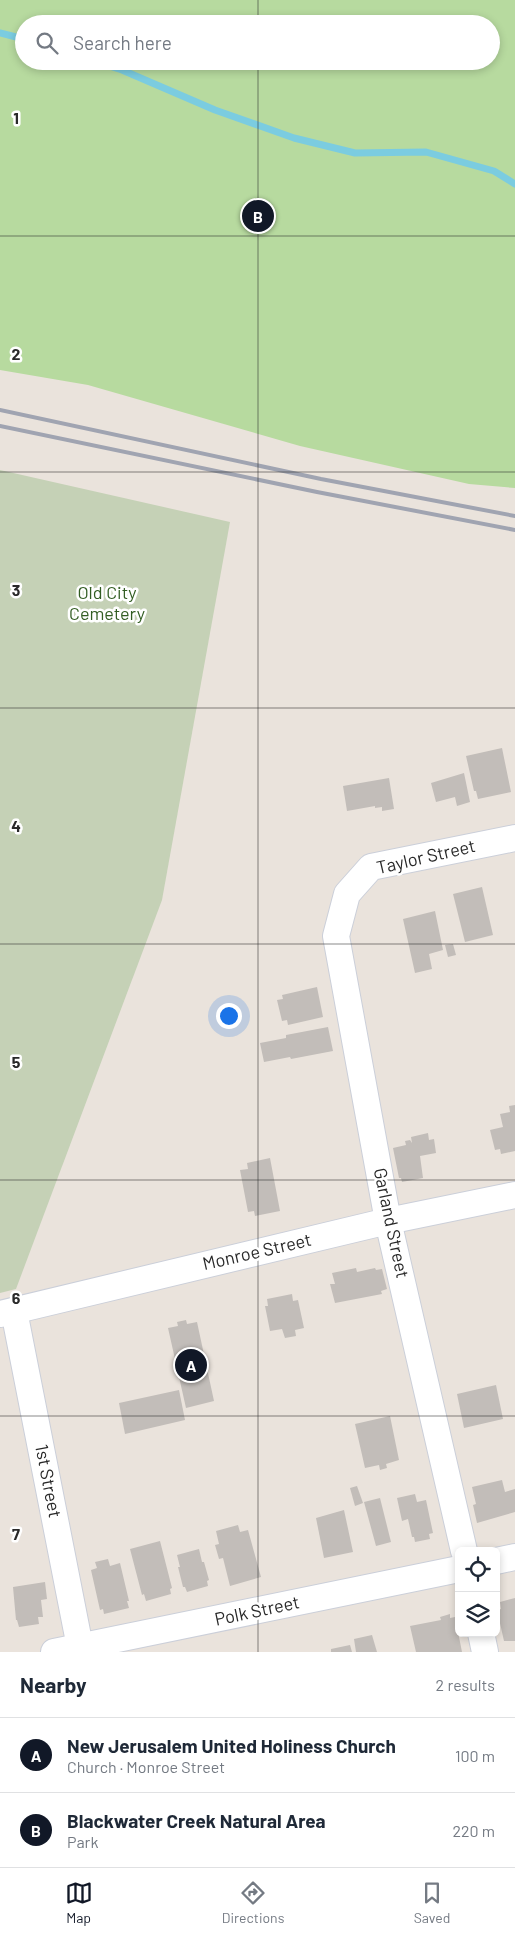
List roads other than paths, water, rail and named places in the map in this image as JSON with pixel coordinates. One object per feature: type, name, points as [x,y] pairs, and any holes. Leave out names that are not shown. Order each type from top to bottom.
[{"type":"street","name":"Taylor Street","points":[[347,894],[371,867],[515,838]]},
{"type":"street","name":"Garland Street","points":[[347,894],[336,936],[388,1221],[463,1547]]},
{"type":"street","name":"Monroe Street","points":[[7,1312],[388,1221],[515,1195]]},
{"type":"street","name":"1st Street","points":[[7,1312],[81,1650]]},
{"type":"street","points":[[500,1560],[515,1557]]},
{"type":"street","name":"Polk Street","points":[[54,1652],[81,1650],[455,1570]]},
{"type":"street","points":[[482,1637],[485,1652]]},
{"type":"waterway","points":[[0,33],[15,37]]},
{"type":"waterway","points":[[122,70],[215,110],[294,138],[355,153],[426,152],[494,171],[515,184]]},
{"type":"railway","points":[[0,410],[321,479],[515,516]]},
{"type":"railway","points":[[0,426],[317,492],[515,530]]},
{"type":"place","name":"Blackwater Creek Natural Area","points":[[258,216]]},
{"type":"place","name":"New Jerusalem United Holiness Church","points":[[191,1365]]},
{"type":"park label","name":"Old City Cemetery","points":[[107,603]]}]
